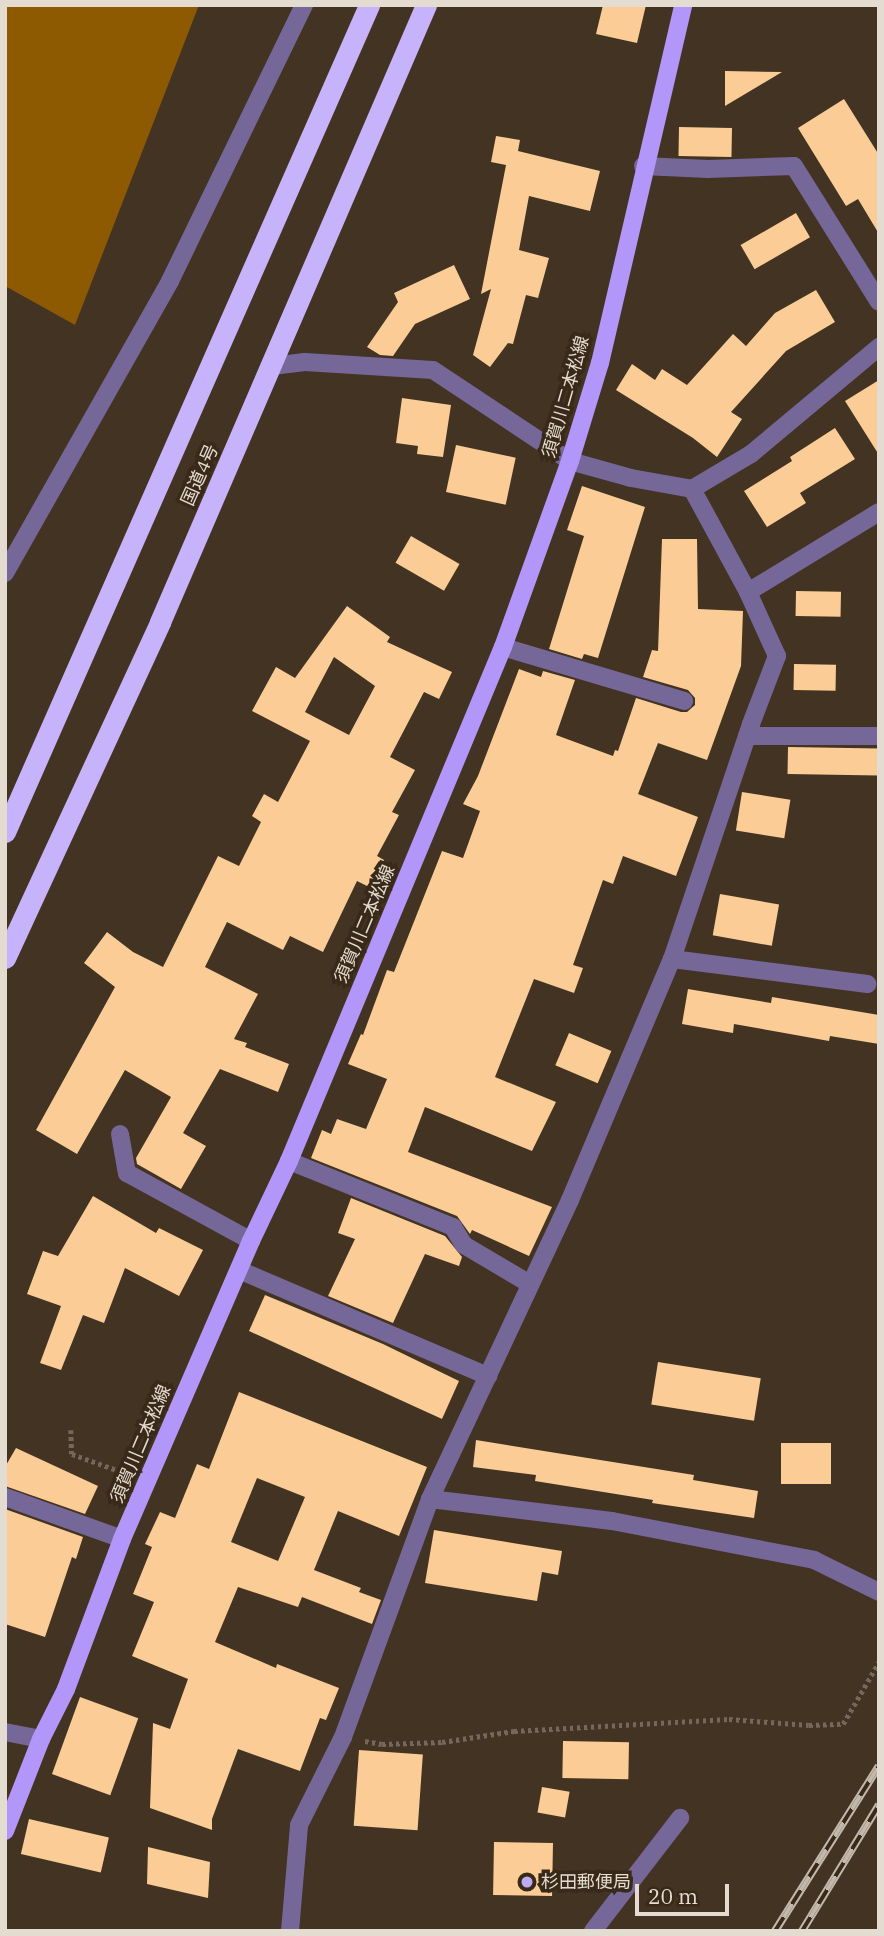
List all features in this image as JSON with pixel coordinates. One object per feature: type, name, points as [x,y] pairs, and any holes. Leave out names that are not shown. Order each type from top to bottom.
[{"type":"highway","name":"国道4号","points":[[5,832],[369,5]]},
{"type":"highway","name":"国道4号","points":[[5,958],[154,635],[426,5]]},
{"type":"main road","name":"須賀川二本松線","points":[[5,1831],[41,1739],[66,1689],[122,1539],[251,1241],[289,1161],[503,648],[570,461],[600,363],[682,5]]},
{"type":"street","points":[[5,573],[170,281],[304,5]]},
{"type":"street","points":[[643,166],[708,169],[794,166],[879,302]]},
{"type":"street","points":[[272,366],[305,362],[433,370],[570,461],[631,478],[692,489],[751,454],[879,347]]},
{"type":"street","points":[[290,1931],[299,1825],[343,1737],[430,1499],[570,1200],[672,959],[747,736],[777,656],[748,592],[692,489]]},
{"type":"street","points":[[748,592],[879,512]]},
{"type":"street","points":[[503,648],[684,701]]},
{"type":"street","points":[[747,736],[879,736]]},
{"type":"street","points":[[672,959],[867,984]]},
{"type":"street","points":[[120,1133],[127,1173],[251,1241]]},
{"type":"street","points":[[289,1161],[453,1227],[464,1245],[530,1284]]},
{"type":"street","points":[[239,1269],[488,1376]]},
{"type":"street","points":[[5,1497],[122,1539]]},
{"type":"street","points":[[430,1499],[612,1521],[814,1560],[879,1592]]},
{"type":"street","points":[[5,1732],[41,1739]]},
{"type":"street","points":[[593,1931],[680,1818]]},
{"type":"path","points":[[71,1430],[72,1454],[148,1481]]},
{"type":"path","points":[[343,1737],[382,1744],[442,1742],[514,1731],[729,1719],[809,1725],[843,1724],[879,1662]]},
{"type":"shaded area","points":[[5,5],[199,5],[75,325],[5,286]]},
{"type":"building","points":[[603,5],[646,5],[637,43],[596,34]]},
{"type":"building","points":[[725,71],[782,72],[725,106]]},
{"type":"building","points":[[844,99],[879,155],[879,234],[858,199],[846,206],[798,128]]},
{"type":"building","points":[[679,127],[732,128],[731,157],[678,156]]},
{"type":"building","points":[[496,136],[520,140],[518,151],[600,171],[590,211],[529,196],[519,250],[549,258],[538,298],[526,295],[513,344],[508,343],[490,367],[473,355],[491,289],[481,294],[506,165],[491,162]]},
{"type":"building","points":[[796,213],[810,237],[755,269],[741,245]]},
{"type":"building","points":[[454,265],[470,299],[415,324],[393,356],[380,355],[367,347],[398,302],[394,293]]},
{"type":"building","points":[[816,290],[835,322],[786,351],[731,412],[742,419],[717,457],[693,438],[616,390],[632,364],[655,380],[662,369],[687,385],[733,334],[746,346],[775,313]]},
{"type":"building","points":[[879,380],[879,455],[845,401]]},
{"type":"building","points":[[402,398],[451,405],[443,457],[417,454],[418,446],[396,443]]},
{"type":"building","points":[[835,428],[855,459],[800,493],[806,503],[767,527],[744,491],[792,461],[790,457]]},
{"type":"building","points":[[456,445],[516,458],[506,505],[446,492]]},
{"type":"building","points":[[582,486],[645,507],[598,658],[584,654],[582,659],[549,649],[584,536],[567,530]]},
{"type":"building","points":[[411,536],[459,564],[444,591],[396,563]]},
{"type":"building","points":[[662,539],[697,539],[698,609],[743,611],[741,666],[707,760],[658,743],[638,794],[698,817],[676,876],[623,856],[613,884],[603,880],[573,965],[583,968],[574,993],[534,979],[495,1077],[556,1102],[532,1151],[425,1107],[408,1152],[552,1207],[529,1256],[472,1230],[470,1234],[457,1216],[311,1158],[322,1130],[331,1134],[337,1119],[366,1129],[387,1079],[348,1064],[361,1034],[363,1035],[387,970],[394,972],[442,851],[463,858],[480,811],[463,804],[478,776],[519,669],[541,677],[543,671],[575,680],[556,735],[613,756],[615,750],[618,751],[636,698],[681,712],[687,712],[695,705],[695,698],[688,690],[643,677],[652,650],[658,651]]},
{"type":"building","points":[[796,591],[841,592],[841,617],[796,616]]},
{"type":"building","points":[[347,606],[390,637],[387,642],[452,672],[439,699],[424,692],[390,757],[415,770],[392,812],[399,815],[377,856],[384,860],[369,887],[357,881],[323,952],[290,936],[283,950],[227,922],[205,967],[258,994],[234,1039],[247,1043],[245,1047],[289,1064],[278,1092],[220,1069],[183,1133],[206,1146],[181,1189],[137,1164],[136,1158],[171,1097],[125,1070],[77,1154],[36,1130],[115,987],[84,963],[107,932],[133,952],[163,967],[218,856],[239,866],[261,822],[252,816],[264,794],[278,802],[310,741],[252,711],[276,667],[295,678]],"holes":[[[334,657],[375,686],[349,735],[305,712]]]},
{"type":"building","points":[[794,664],[836,665],[836,691],[794,690]]},
{"type":"building","points":[[788,747],[879,749],[879,776],[788,774]]},
{"type":"building","points":[[742,792],[790,800],[784,838],[736,831]]},
{"type":"building","points":[[720,894],[779,904],[772,946],[713,935]]},
{"type":"building","points":[[688,989],[771,1003],[772,997],[879,1015],[879,1044],[830,1036],[829,1041],[734,1024],[733,1033],[682,1024]]},
{"type":"building","points":[[569,1033],[611,1051],[598,1083],[555,1065]]},
{"type":"building","points":[[93,1196],[156,1233],[159,1228],[203,1250],[179,1296],[125,1268],[104,1323],[83,1315],[61,1370],[40,1363],[61,1306],[27,1294],[43,1251],[58,1256]]},
{"type":"building","points":[[351,1198],[445,1236],[462,1257],[459,1266],[425,1254],[393,1323],[328,1296],[355,1239],[338,1233]]},
{"type":"building","points":[[265,1295],[383,1344],[459,1381],[442,1419],[249,1331]]},
{"type":"building","points":[[658,1362],[761,1378],[754,1421],[651,1404]]},
{"type":"building","points":[[239,1392],[427,1467],[399,1536],[338,1511],[314,1570],[361,1588],[359,1592],[381,1600],[372,1624],[302,1597],[298,1607],[238,1587],[215,1642],[276,1668],[277,1664],[339,1688],[326,1720],[320,1718],[300,1771],[238,1749],[212,1819],[212,1830],[150,1808],[153,1723],[170,1729],[188,1679],[132,1656],[154,1602],[133,1594],[152,1547],[145,1544],[160,1512],[175,1518],[197,1464],[209,1469]],"holes":[[[257,1478],[305,1497],[278,1561],[231,1542]]]},
{"type":"building","points":[[476,1440],[694,1475],[693,1480],[758,1491],[754,1518],[652,1503],[653,1500],[535,1481],[536,1475],[473,1467]]},
{"type":"building","points":[[781,1443],[831,1443],[831,1484],[781,1484]]},
{"type":"building","points":[[16,1448],[98,1486],[85,1514],[5,1486],[5,1467]]},
{"type":"building","points":[[5,1509],[83,1537],[76,1559],[72,1557],[45,1637],[5,1624]]},
{"type":"building","points":[[434,1530],[562,1551],[558,1575],[542,1572],[537,1601],[425,1583]]},
{"type":"building","points":[[80,1697],[138,1718],[110,1795],[52,1774]]},
{"type":"building","points":[[563,1741],[629,1742],[628,1779],[562,1778]]},
{"type":"building","points":[[359,1750],[423,1754],[418,1830],[354,1826]]},
{"type":"building","points":[[542,1787],[570,1792],[565,1817],[537,1813]]},
{"type":"building","points":[[29,1819],[109,1837],[101,1873],[21,1854]]},
{"type":"building","points":[[494,1842],[553,1843],[552,1896],[493,1895]]},
{"type":"building","points":[[148,1847],[210,1862],[208,1898],[147,1884]]},
{"type":"railway","points":[[775,1931],[879,1766]]},
{"type":"railway","points":[[802,1931],[879,1805]]},
{"type":"place","name":"杉田郵便局","points":[[527,1882]]}]
